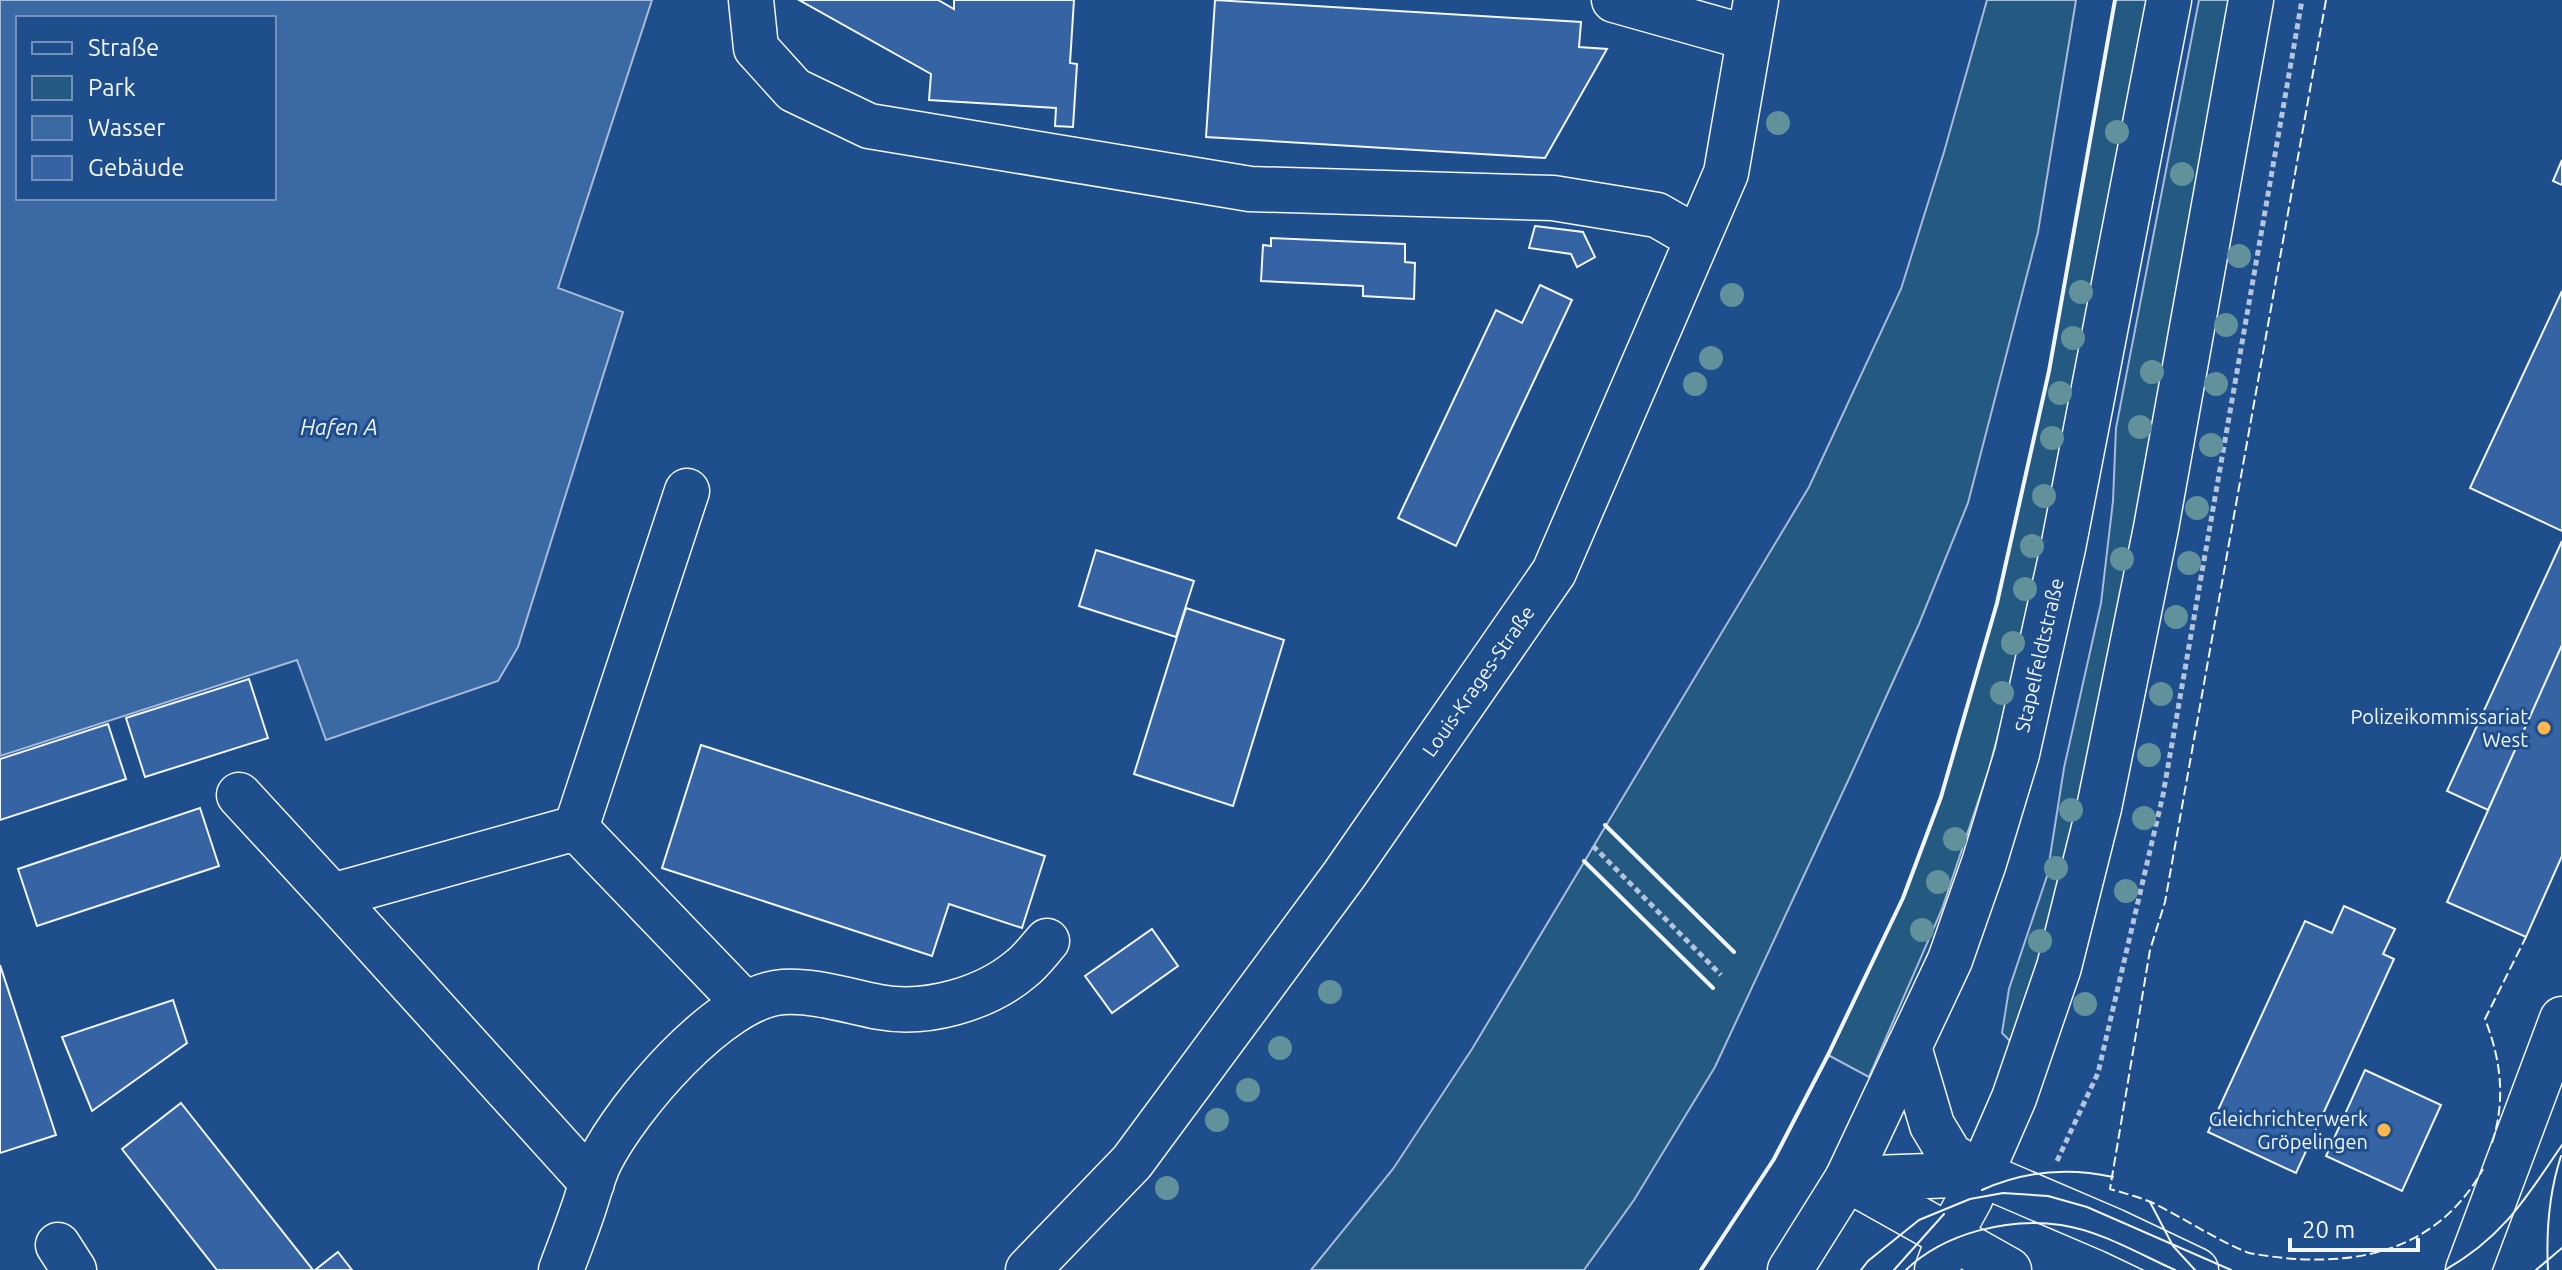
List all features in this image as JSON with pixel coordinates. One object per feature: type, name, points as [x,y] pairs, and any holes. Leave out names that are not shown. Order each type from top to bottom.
[{"type":"main road","points":[[751,0],[756,48],[794,90],[869,126],[1250,189],[1553,198],[1657,215],[1697,238]]},
{"type":"main road","points":[[1614,0],[1752,19]]},
{"type":"main road","name":"Stapelfeldtstraße","points":[[1790,1270],[1847,1179],[1950,960],[2017,754],[2063,548],[2169,0]]},
{"type":"main road","points":[[1943,1254],[2014,1098],[2059,967],[2099,808],[2156,528],[2251,0]]},
{"type":"main road","name":"Louis-Krages-Straße","points":[[1028,1270],[1132,1162],[1344,875],[1554,572],[1726,173],[1752,19]]},
{"type":"main road","points":[[576,828],[687,491]]},
{"type":"main road","points":[[239,795],[592,1183]]},
{"type":"main road","points":[[332,896],[576,828]]},
{"type":"main road","points":[[576,828],[745,1004]]},
{"type":"main road","points":[[561,1270],[599,1162],[642,1095],[697,1040],[745,1004],[780,992],[810,993],[884,1008],[916,1010],[956,1002],[986,990],[1022,969],[1047,941]]},
{"type":"main road","points":[[2468,1270],[2562,1019]]},
{"type":"main road","points":[[1909,1047],[1932,1125],[1950,1155],[1981,1174],[2196,1270]]},
{"type":"main road","points":[[1847,1179],[1981,1174]]},
{"type":"main road","points":[[1847,1179],[1943,1254],[2009,1270]]},
{"type":"path","points":[[2056,1207],[2049,1178],[2098,1073],[2163,795],[2302,0]]},
{"type":"path","points":[[1593,846],[1721,975]]},
{"type":"green space","points":[[1987,0],[2076,0],[2038,232],[1968,503],[1919,624],[1715,1067],[1634,1200],[1584,1270],[1311,1270],[1393,1169],[1472,1049],[1809,487],[1901,289]]},
{"type":"green space","points":[[2115,0],[2147,0],[2091,304],[2024,636],[1989,769],[1942,909],[1869,1077],[1828,1055],[1903,898],[1941,797],[1997,603],[2049,371]]},
{"type":"green space","points":[[2199,0],[2235,0],[2096,758],[2042,960],[2016,1036],[2009,1040],[2002,1033],[2009,989],[2047,876],[2064,768],[2101,603],[2113,501],[2116,428]]},
{"type":"water","name":"Hafen A","points":[[0,0],[652,0],[558,288],[623,312],[518,647],[498,681],[326,740],[297,660],[0,756]]},
{"type":"building","points":[[799,0],[938,0],[954,9],[954,0],[1074,0],[1070,63],[1077,64],[1073,127],[1055,126],[1056,108],[929,100],[931,74]]},
{"type":"building","points":[[1215,0],[1581,22],[1579,47],[1607,49],[1545,158],[1206,137]]},
{"type":"building","points":[[2562,160],[2562,185],[2553,181]]},
{"type":"building","points":[[1535,226],[1583,232],[1595,257],[1577,267],[1571,254],[1529,248]]},
{"type":"building","points":[[1271,238],[1405,244],[1405,262],[1415,263],[1414,299],[1363,296],[1363,286],[1261,281],[1263,245],[1271,246]]},
{"type":"building","points":[[1540,285],[1572,300],[1456,546],[1398,518],[1496,310],[1522,323]]},
{"type":"building","points":[[2562,291],[2562,531],[2470,488]]},
{"type":"building","points":[[2562,541],[2562,645],[2488,810],[2447,791]]},
{"type":"building","points":[[1096,550],[1194,581],[1176,637],[1079,606]]},
{"type":"building","points":[[1186,608],[1284,640],[1233,806],[1134,774]]},
{"type":"building","name":"Polizeikommissariat West","points":[[2562,645],[2562,856],[2526,937],[2447,902]]},
{"type":"building","points":[[249,679],[268,738],[145,777],[126,718]]},
{"type":"building","points":[[108,724],[126,779],[0,820],[0,759]]},
{"type":"building","points":[[701,745],[1045,856],[1022,928],[949,904],[932,956],[662,868]]},
{"type":"building","points":[[200,808],[219,866],[37,926],[18,869]]},
{"type":"building","points":[[2344,906],[2395,929],[2383,954],[2394,959],[2296,1173],[2208,1132],[2305,921],[2332,933]]},
{"type":"building","points":[[1152,929],[1178,966],[1112,1013],[1085,976]]},
{"type":"building","points":[[0,965],[56,1135],[0,1153]]},
{"type":"building","points":[[173,1000],[187,1043],[92,1111],[62,1037]]},
{"type":"building","name":"Gleichrichterwerk Gröpelingen","points":[[2365,1070],[2441,1105],[2402,1191],[2326,1156]]},
{"type":"building","points":[[181,1103],[313,1270],[217,1270],[122,1149]]},
{"type":"building","points":[[338,1252],[352,1270],[315,1270]]},
{"type":"tram line","points":[[2445,1270],[2498,1230],[2562,1145]]},
{"type":"tram line","points":[[2548,1270],[2549,1213],[2561,1156]]},
{"type":"tram line","points":[[1982,1190],[2014,1179],[2046,1173],[2079,1172],[2113,1177]]},
{"type":"tram line","points":[[1861,1270],[1919,1220],[1970,1199],[2003,1193],[2048,1196],[2087,1207],[2231,1270]]},
{"type":"tram line","points":[[2150,1202],[2173,1246],[2195,1270]]},
{"type":"tram line","points":[[1894,1270],[1944,1214]]},
{"type":"tram line","points":[[1906,1270],[1921,1257],[1958,1237],[2020,1223],[2061,1225],[2091,1232],[2175,1270]]},
{"type":"tram line","points":[[2536,1270],[2562,1248]]},
{"type":"fence","points":[[2326,0],[2165,902],[2150,950],[2110,1189],[2151,1202],[2249,1253],[2318,1260],[2382,1251],[2412,1239],[2439,1222],[2463,1199],[2483,1169]]},
{"type":"fence","points":[[2492,1143],[2499,1111],[2500,1080],[2485,1019],[2526,937]]},
{"type":"wall","points":[[1701,1270],[1774,1159],[1828,1055],[1903,898],[1941,797],[1997,603],[2049,371],[2115,0]]},
{"type":"wall","points":[[1605,825],[1734,952]]},
{"type":"wall","points":[[1584,861],[1713,988]]},
{"type":"place","name":"Polizeikommissariat West","points":[[2544,728]]},
{"type":"place","name":"Gleichrichterwerk Gröpelingen","points":[[2384,1130]]}]
